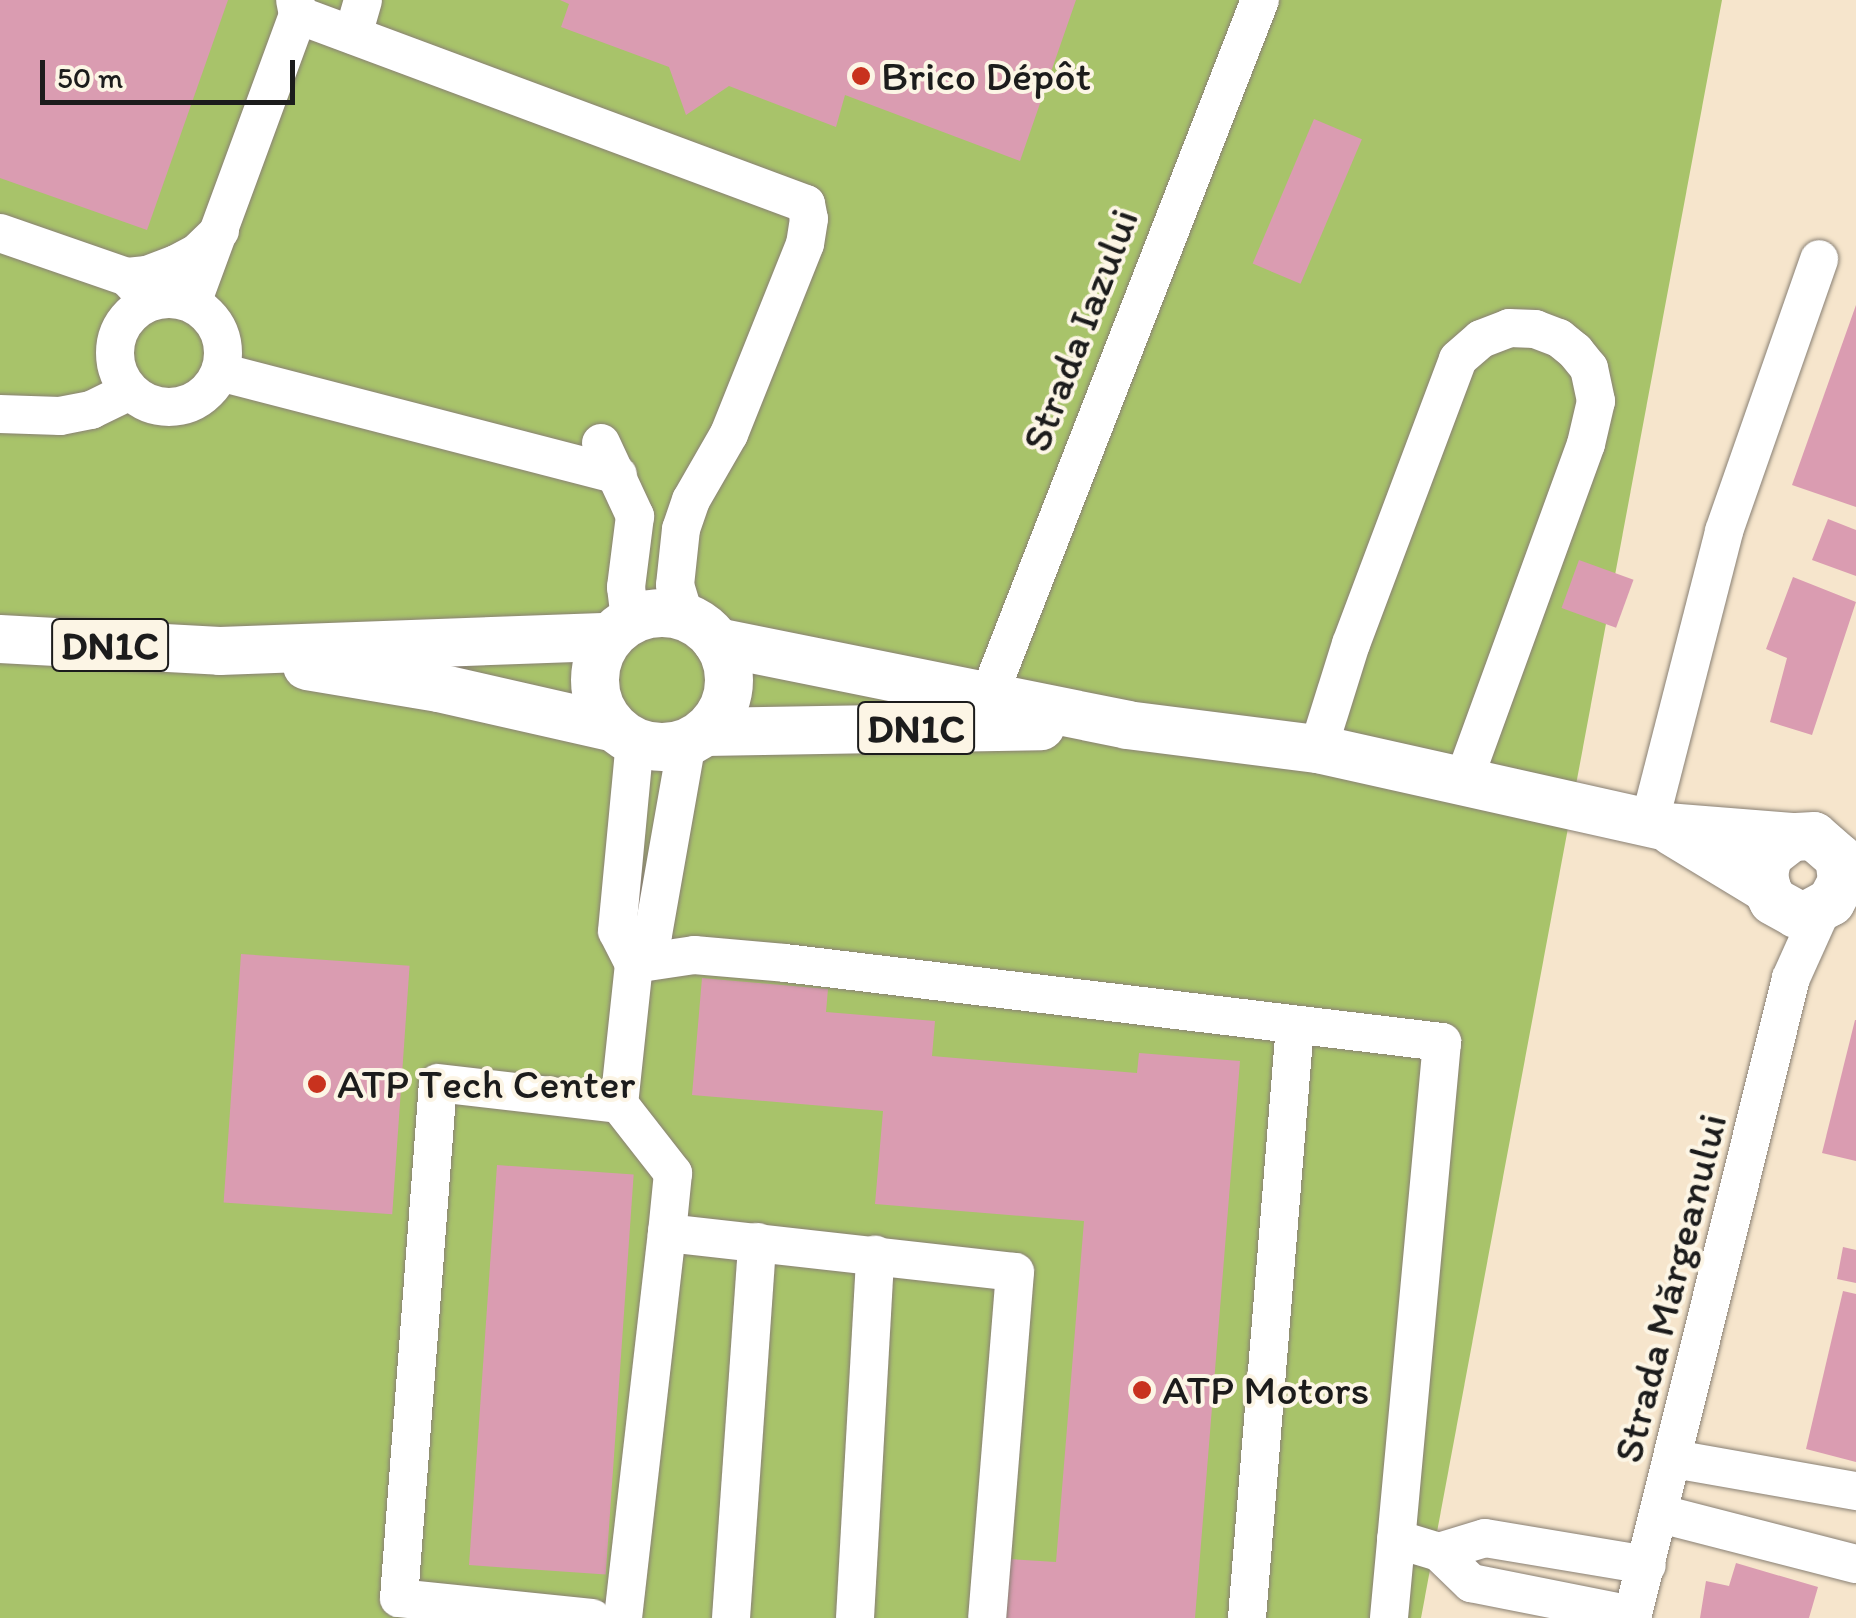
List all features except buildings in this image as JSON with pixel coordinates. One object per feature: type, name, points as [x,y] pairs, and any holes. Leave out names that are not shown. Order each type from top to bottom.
[{"type":"main road","name":"DN1C","points":[[0,639],[220,651],[620,628],[648,614],[1128,724],[1318,749],[1658,825],[1827,848]]},
{"type":"main road","points":[[620,628],[595,673],[596,693],[625,734]]},
{"type":"main road","points":[[696,737],[726,700],[729,680],[701,629]]},
{"type":"main road","name":"DN1C","points":[[220,651],[438,688],[625,734],[652,746],[696,737],[1128,724]]},
{"type":"main road","name":"DN1C","points":[[1658,825],[1796,914],[1836,904]]},
{"type":"main road","points":[[1770,895],[1764,875],[1768,856],[1827,848],[1839,858],[1842,881],[1836,904]]},
{"type":"street","name":"Strada Iazului","points":[[989,695],[1260,0]]},
{"type":"street","points":[[192,303],[296,8],[358,18],[806,204],[810,219],[805,244],[729,434],[691,500],[676,559],[676,585],[701,629]]},
{"type":"street","points":[[0,233],[139,289],[192,303],[216,325],[222,340],[220,372],[197,400],[162,407],[130,391],[115,362],[115,343],[139,289],[147,276],[197,253],[220,230]]},
{"type":"street","points":[[1658,825],[1724,531],[1819,259]]},
{"type":"street","points":[[1318,749],[1350,644],[1458,360],[1481,340],[1510,328],[1535,328],[1560,338],[1575,351],[1589,368],[1596,401],[1586,444],[1463,782]]},
{"type":"street","points":[[220,372],[610,459],[635,516],[620,628]]},
{"type":"street","points":[[0,414],[60,416],[91,410],[130,391]]},
{"type":"street","points":[[625,734],[617,931],[634,964]]},
{"type":"street","points":[[623,1618],[673,1173],[619,1104],[634,964],[653,934],[696,737]]},
{"type":"street","name":"Strada Mărgeanului","points":[[1770,895],[1791,978]]},
{"type":"street","name":"Strada Mărgeanului","points":[[1632,1616],[1648,1565],[1791,978],[1836,904]]},
{"type":"street","points":[[634,964],[694,955],[785,963],[1442,1042],[1389,1618]]},
{"type":"street","points":[[1247,1618],[1295,1025]]},
{"type":"street","points":[[592,1618],[399,1598],[438,1083],[619,1104]]},
{"type":"street","points":[[667,1233],[1016,1272],[987,1618]]},
{"type":"street","points":[[731,1618],[757,1242]]},
{"type":"street","points":[[854,1618],[876,1255]]},
{"type":"street","points":[[1674,1459],[1856,1491]]},
{"type":"street","points":[[1660,1514],[1856,1564]]},
{"type":"street","points":[[1439,1552],[1485,1538],[1648,1565]]},
{"type":"street","points":[[1396,1540],[1439,1552],[1472,1583],[1632,1616]]},
{"type":"green space","points":[[0,0],[1722,0],[1421,1618],[0,1618]]},
{"type":"place","name":"Brico Dépôt","points":[[861,76]]},
{"type":"place","name":"ATP Tech Center","points":[[317,1084]]},
{"type":"place","name":"ATP Motors","points":[[1142,1390]]}]
